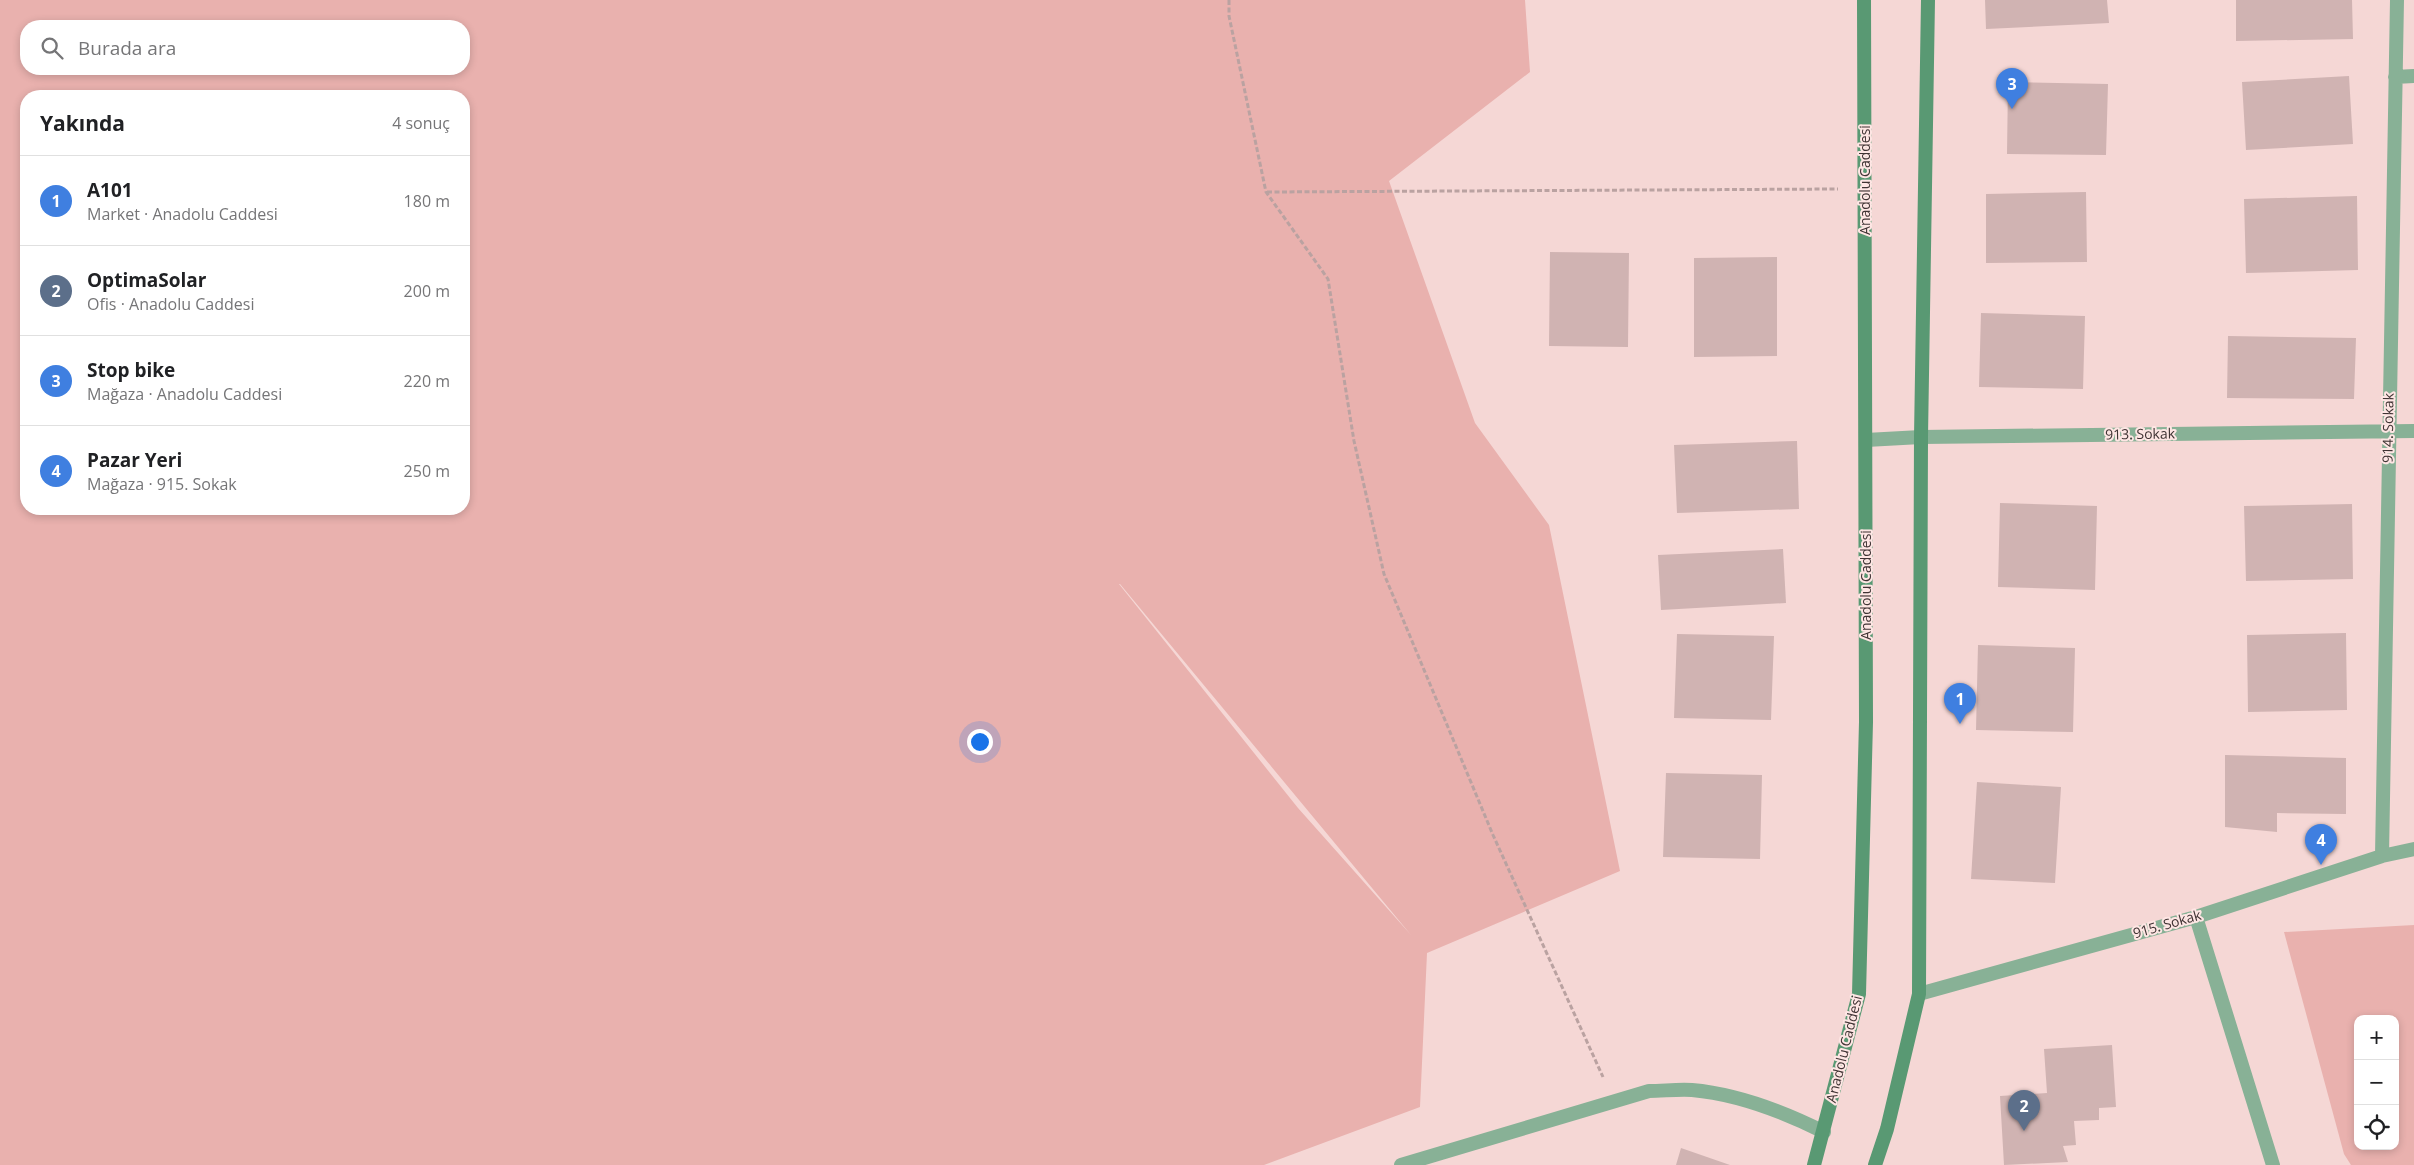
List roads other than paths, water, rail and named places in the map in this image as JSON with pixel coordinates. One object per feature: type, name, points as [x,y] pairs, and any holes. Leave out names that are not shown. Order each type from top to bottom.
[{"type":"main road","name":"Anadolu Caddesi","points":[[1814,1165],[1859,994],[1866,722],[1864,0]]},
{"type":"main road","points":[[1875,1165],[1887,1129],[1919,994],[1921,437],[1928,0]]},
{"type":"street","name":"914. Sokak","points":[[2382,856],[2397,0]]},
{"type":"street","points":[[2395,77],[2414,76]]},
{"type":"street","name":"913. Sokak","points":[[1866,440],[1921,437],[2414,431]]},
{"type":"street","name":"915. Sokak","points":[[1919,994],[2196,917],[2382,856],[2414,849]]},
{"type":"street","points":[[2196,917],[2273,1165]]},
{"type":"street","points":[[1401,1165],[1649,1091],[1690,1090],[1721,1095],[1794,1118],[1824,1132]]},
{"type":"place","name":"Stop bike","points":[[2012,109]]},
{"type":"place","name":"A101","points":[[1960,724]]},
{"type":"place","name":"Pazar Yeri","points":[[2321,865]]},
{"type":"place","name":"OptimaSolar","points":[[2024,1131]]}]
